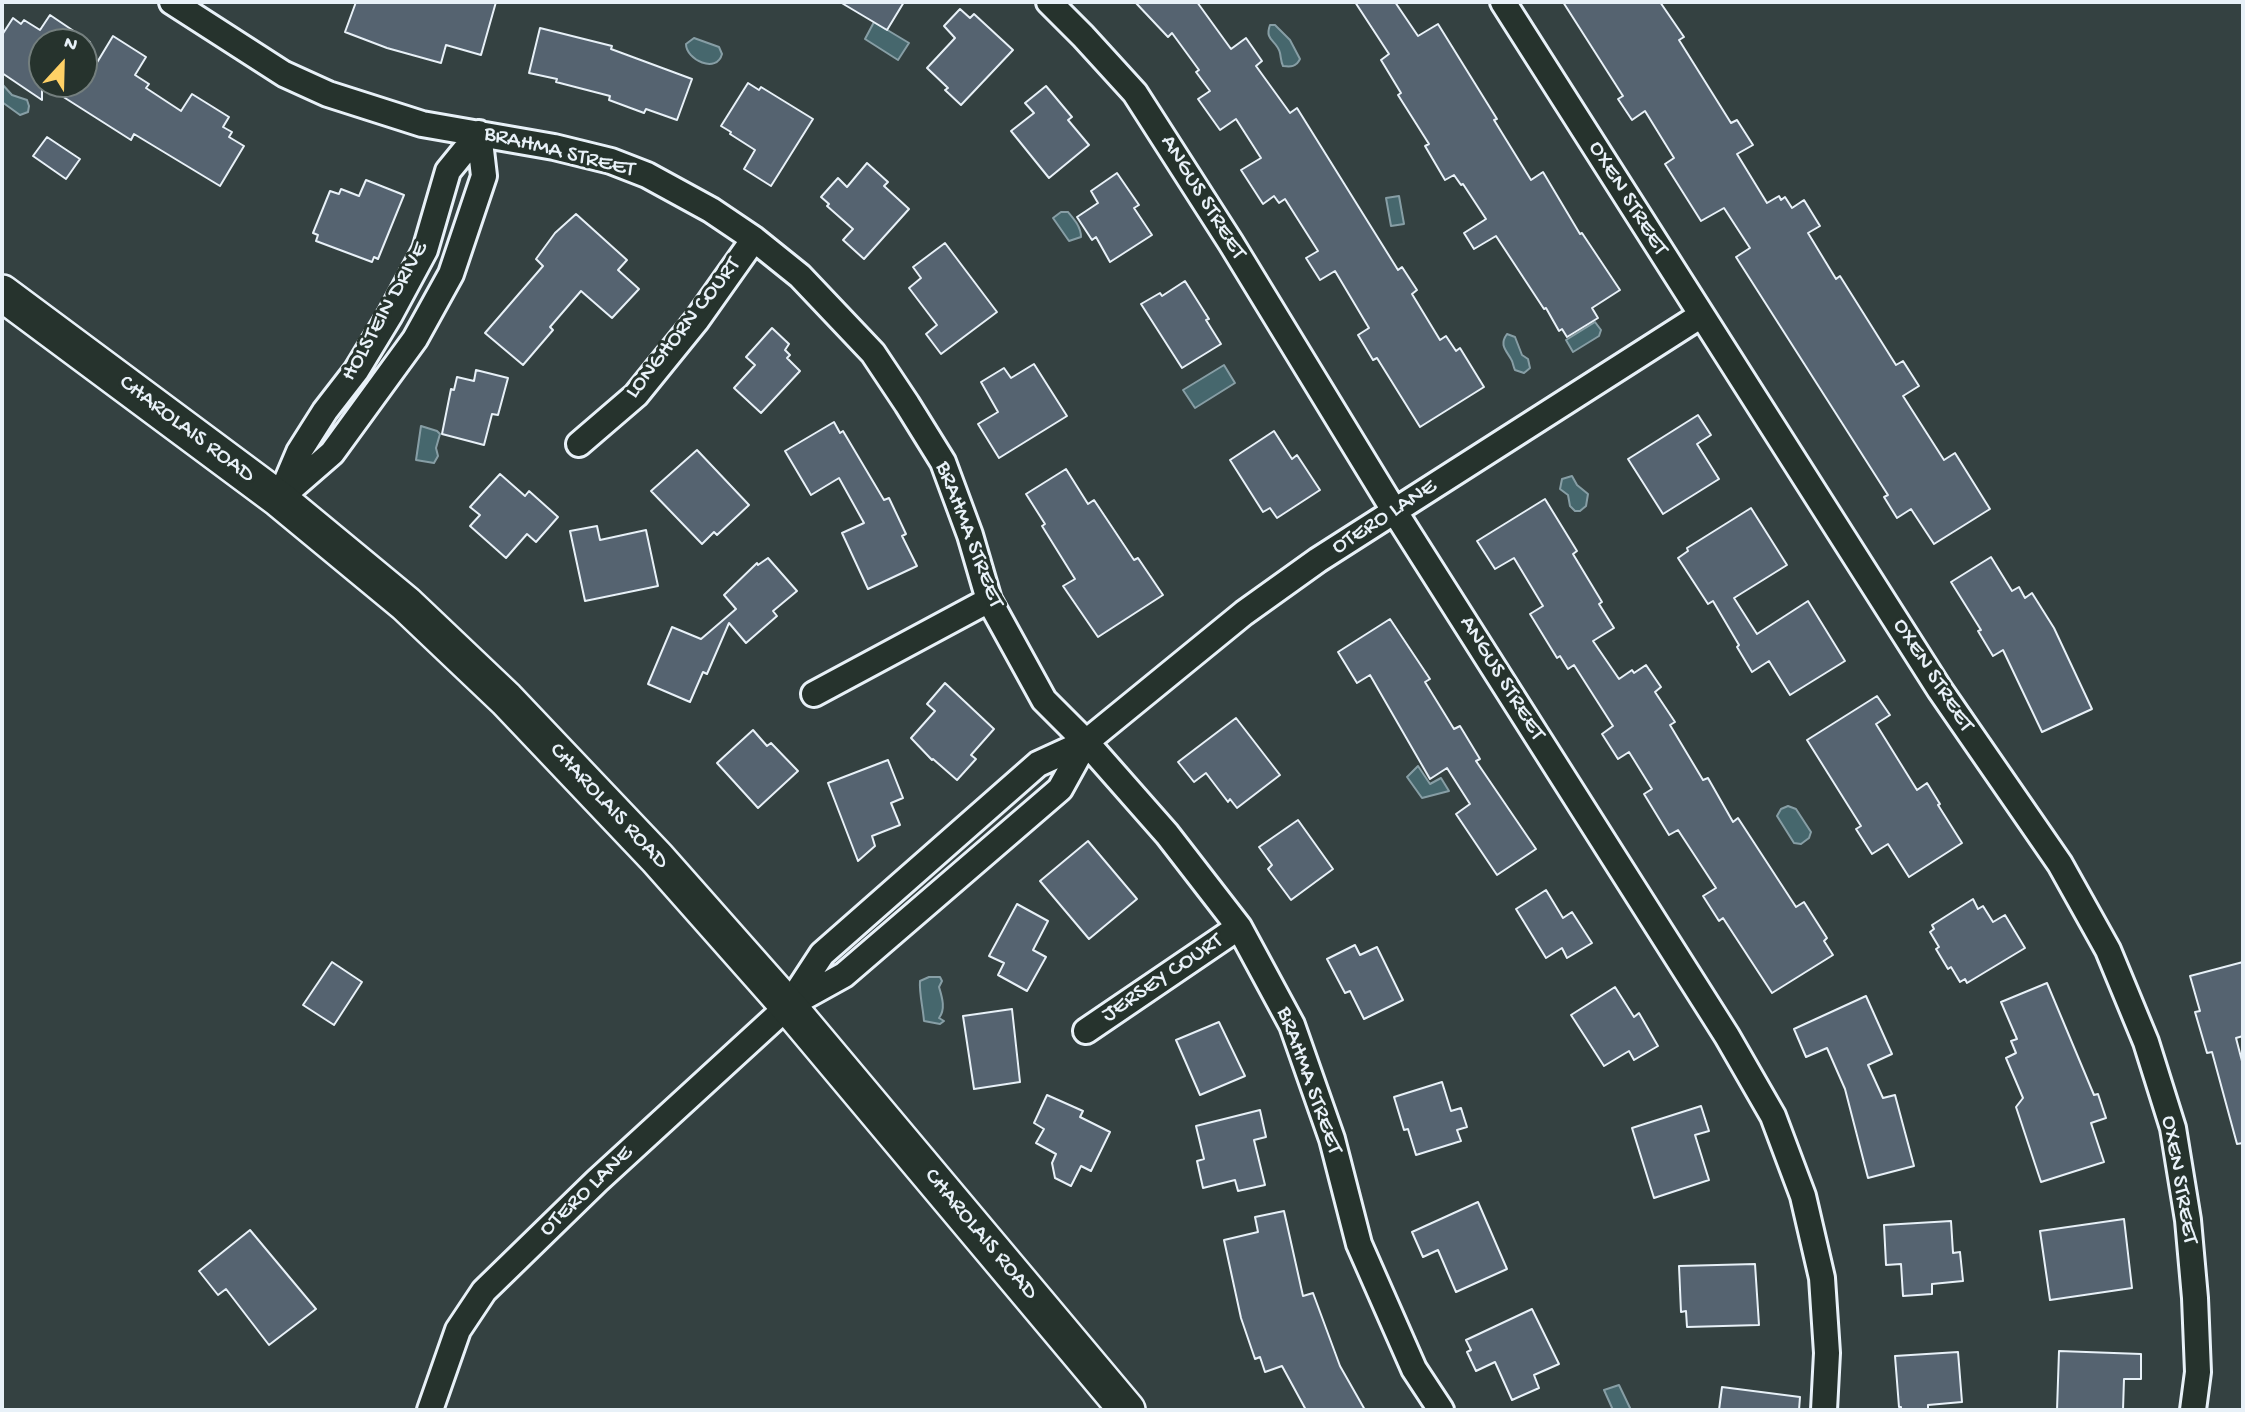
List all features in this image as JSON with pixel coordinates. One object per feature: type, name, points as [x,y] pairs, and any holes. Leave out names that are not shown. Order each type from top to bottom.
[{"type":"street","name":"BRAHMA STREET","points":[[172,2],[284,74],[328,94],[422,124],[554,147],[611,161],[635,170],[711,210],[754,239],[800,276],[873,353],[943,462],[970,535],[989,600],[1044,699],[1167,834],[1239,926],[1292,1025],[1332,1139],[1359,1244],[1413,1369],[1441,1410]]},
{"type":"street","name":"ANGUS STREET","points":[[1049,2],[1135,93],[1231,243],[1395,512],[1727,1037],[1773,1116],[1803,1196],[1822,1278],[1827,1353],[1824,1410]]},
{"type":"street","name":"OXEN STREET","points":[[1503,2],[1940,691],[2060,864],[2108,950],[2146,1042],[2173,1128],[2188,1220],[2195,1298],[2198,1372],[2193,1410]]},
{"type":"street","name":"HOLSTEIN DRIVE","points":[[279,499],[332,453],[415,339],[433,307],[451,274],[484,176],[479,133]]},
{"type":"street","name":"HOLSTEIN DRIVE","points":[[279,499],[299,452],[325,411],[356,371],[425,250],[448,171],[479,133]]},
{"type":"street","name":"LONGHORN COURT","points":[[579,444],[636,395],[696,321],[754,239]]},
{"type":"street","name":"CHAROLAIS ROAD","points":[[2,293],[279,499],[406,604],[506,699],[657,858],[788,1006],[1127,1410]]},
{"type":"street","name":"OTERO LANE","points":[[788,1006],[822,954],[1038,764],[1086,742],[1244,613],[1318,560],[1700,316]]},
{"type":"street","points":[[814,694],[989,600]]},
{"type":"street","name":"OTERO LANE","points":[[430,1410],[458,1330],[484,1291],[597,1181],[788,1006],[844,975],[1060,789],[1086,742]]},
{"type":"street","name":"JERSEY COURT","points":[[1086,1031],[1239,926]]},
{"type":"water","points":[[874,22],[909,43],[898,60],[865,39]]},
{"type":"water","points":[[1270,25],[1275,25],[1290,40],[1300,59],[1295,65],[1283,66],[1278,49],[1269,34]]},
{"type":"water","points":[[694,38],[719,47],[722,54],[719,60],[708,64],[691,55],[686,44]]},
{"type":"water","points":[[2,84],[12,95],[27,100],[28,112],[20,115],[2,102]]},
{"type":"water","points":[[1399,196],[1404,224],[1391,226],[1386,198]]},
{"type":"water","points":[[1061,212],[1068,212],[1073,217],[1081,237],[1069,241],[1053,218]]},
{"type":"water","points":[[1595,322],[1601,330],[1599,336],[1573,352],[1566,340]]},
{"type":"water","points":[[1507,334],[1515,337],[1522,355],[1528,359],[1530,368],[1524,373],[1515,370],[1504,347]]},
{"type":"water","points":[[1224,365],[1235,383],[1195,408],[1183,390]]},
{"type":"water","points":[[421,426],[440,434],[436,448],[438,456],[434,463],[416,460]]},
{"type":"water","points":[[1572,476],[1577,485],[1588,494],[1586,506],[1580,511],[1575,511],[1570,506],[1568,495],[1560,489],[1562,479]]},
{"type":"water","points":[[1418,766],[1430,784],[1441,778],[1449,791],[1422,798],[1407,777]]},
{"type":"water","points":[[1788,806],[1796,809],[1811,832],[1809,838],[1801,844],[1794,843],[1777,816],[1781,809]]},
{"type":"water","points":[[929,977],[940,977],[942,981],[939,987],[943,1007],[939,1018],[944,1021],[940,1024],[924,1021],[920,981]]},
{"type":"water","points":[[1619,1385],[1631,1410],[1613,1410],[1604,1390]]},
{"type":"building","points":[[356,2],[496,2],[481,55],[446,45],[441,63],[387,48],[345,32]]},
{"type":"building","points":[[840,2],[904,2],[887,30]]},
{"type":"building","points":[[1135,2],[1197,2],[1231,49],[1246,38],[1262,61],[1256,66],[1290,113],[1297,108],[1398,270],[1402,267],[1417,290],[1412,294],[1440,340],[1446,336],[1456,351],[1460,348],[1484,387],[1420,427],[1377,358],[1373,360],[1358,335],[1369,328],[1335,271],[1320,280],[1306,258],[1318,251],[1285,199],[1279,203],[1274,196],[1263,204],[1241,170],[1261,158],[1236,119],[1220,130],[1198,99],[1210,91],[1196,72],[1199,70],[1172,33],[1168,37]]},
{"type":"building","points":[[1355,2],[1395,2],[1418,36],[1438,24],[1531,180],[1543,172],[1580,234],[1582,233],[1620,290],[1592,308],[1598,318],[1567,337],[1562,329],[1559,331],[1496,236],[1474,249],[1464,233],[1486,219],[1454,175],[1445,180],[1425,146],[1429,144],[1398,95],[1401,93],[1381,60],[1389,54]]},
{"type":"building","points":[[1563,2],[1660,2],[1684,37],[1679,40],[1731,123],[1737,120],[1753,145],[1737,154],[1767,203],[1779,196],[1781,200],[1785,197],[1792,208],[1804,200],[1820,226],[1808,233],[1836,279],[1840,276],[1896,365],[1903,361],[1919,386],[1903,396],[1944,460],[1955,453],[1990,509],[1934,544],[1911,509],[1897,518],[1884,497],[1888,495],[1736,257],[1750,248],[1724,208],[1701,221],[1665,164],[1674,158],[1645,111],[1632,120],[1618,99],[1623,96]]},
{"type":"building","points":[[960,9],[970,18],[974,14],[1013,50],[961,105],[927,68],[955,38],[944,26]]},
{"type":"building","points":[[50,15],[69,28],[41,28]]},
{"type":"building","points":[[13,18],[21,24],[24,20],[37,28],[28,28],[28,91],[2,73],[2,35]]},
{"type":"building","points":[[540,28],[612,46],[611,49],[692,79],[677,120],[646,109],[644,113],[609,100],[610,96],[529,73]]},
{"type":"building","points":[[113,36],[146,57],[135,75],[149,84],[146,88],[181,111],[192,94],[229,117],[223,127],[232,132],[229,137],[244,146],[220,186],[134,134],[131,140],[65,98],[98,98],[98,61]]},
{"type":"building","points":[[748,83],[759,90],[761,87],[813,119],[771,186],[744,169],[755,150],[721,126]]},
{"type":"building","points":[[1046,86],[1072,117],[1068,120],[1089,145],[1049,178],[1011,131],[1034,113],[1025,103]]},
{"type":"building","points":[[47,137],[80,159],[66,179],[33,156]]},
{"type":"building","points":[[867,163],[888,182],[884,186],[909,209],[864,259],[843,240],[853,229],[827,206],[829,204],[821,197],[838,178],[847,187]]},
{"type":"building","points":[[1117,173],[1139,205],[1134,208],[1152,235],[1110,262],[1096,237],[1092,240],[1077,217],[1098,203],[1091,191]]},
{"type":"building","points":[[366,180],[404,195],[378,259],[374,257],[372,262],[316,241],[318,235],[313,233],[330,191],[339,194],[341,189],[359,196]]},
{"type":"building","points":[[576,214],[627,260],[618,270],[639,289],[612,318],[581,291],[550,327],[553,330],[523,365],[485,333],[543,266],[536,259],[555,233]]},
{"type":"building","points":[[945,243],[997,312],[941,354],[926,334],[937,325],[909,288],[921,278],[913,267]]},
{"type":"building","points":[[1185,281],[1221,344],[1182,368],[1141,304],[1160,293],[1162,296]]},
{"type":"building","points":[[772,328],[789,344],[785,350],[790,355],[787,358],[800,371],[761,413],[734,388],[755,365],[746,357]]},
{"type":"building","points":[[1034,364],[1067,416],[999,458],[978,424],[998,412],[981,382],[1004,368],[1011,378]]},
{"type":"building","points":[[476,370],[508,378],[498,415],[492,414],[484,445],[442,434],[451,389],[454,390],[457,377],[474,381]]},
{"type":"building","points":[[1698,415],[1711,435],[1697,444],[1719,479],[1663,514],[1628,459]]},
{"type":"building","points":[[834,422],[840,433],[843,431],[884,500],[889,498],[906,534],[902,536],[917,566],[868,589],[842,533],[864,523],[839,478],[811,495],[785,451]]},
{"type":"building","points":[[1274,431],[1292,459],[1297,455],[1320,490],[1277,518],[1270,508],[1263,512],[1230,460]]},
{"type":"building","points":[[697,450],[749,505],[717,535],[714,532],[702,544],[651,491]]},
{"type":"building","points":[[1066,469],[1088,504],[1094,500],[1134,560],[1138,558],[1163,595],[1098,637],[1063,586],[1075,579],[1042,526],[1045,524],[1026,494]]},
{"type":"building","points":[[500,474],[525,496],[529,491],[558,517],[536,542],[527,534],[506,558],[470,526],[480,515],[470,507]]},
{"type":"building","points":[[1545,499],[1577,551],[1573,554],[1602,602],[1599,604],[1614,628],[1593,641],[1619,679],[1646,665],[1661,687],[1655,692],[1675,722],[1670,725],[1703,780],[1708,778],[1733,822],[1738,818],[1796,907],[1804,902],[1827,938],[1824,941],[1833,955],[1772,993],[1723,918],[1719,921],[1703,896],[1716,888],[1678,830],[1669,835],[1644,794],[1652,789],[1629,752],[1618,759],[1602,734],[1613,726],[1574,665],[1568,669],[1560,656],[1557,658],[1530,614],[1543,606],[1514,558],[1495,569],[1477,541]]},
{"type":"building","points":[[1751,508],[1787,565],[1734,598],[1757,634],[1808,601],[1845,661],[1790,695],[1769,661],[1752,672],[1713,601],[1708,604],[1678,558],[1688,551],[1687,548]]},
{"type":"building","points":[[597,526],[600,540],[646,530],[658,586],[585,601],[570,531]]},
{"type":"building","points":[[1991,557],[2012,591],[2019,587],[2025,598],[2032,593],[2054,628],[2092,709],[2042,732],[2003,650],[1993,656],[1978,631],[1981,630],[1951,582]]},
{"type":"building","points":[[768,558],[797,591],[773,611],[777,616],[746,643],[729,623],[707,674],[703,672],[690,702],[648,684],[672,627],[701,639],[736,609],[724,595],[757,563],[758,565]]},
{"type":"building","points":[[1390,619],[1430,679],[1425,682],[1454,729],[1460,726],[1480,759],[1476,761],[1536,849],[1497,875],[1456,814],[1470,804],[1447,768],[1430,779],[1370,675],[1357,683],[1338,652]]},
{"type":"building","points":[[945,683],[994,729],[971,755],[976,759],[957,780],[911,738],[935,711],[927,704]]},
{"type":"building","points":[[1877,696],[1890,715],[1876,724],[1917,790],[1927,783],[1962,843],[1909,877],[1888,844],[1872,854],[1856,829],[1861,826],[1807,740]]},
{"type":"building","points":[[1236,718],[1280,775],[1237,808],[1230,799],[1228,802],[1206,773],[1194,782],[1178,762]]},
{"type":"building","points":[[753,730],[767,746],[771,743],[798,771],[758,808],[717,763]]},
{"type":"building","points":[[888,760],[903,798],[891,803],[900,825],[872,836],[875,846],[858,861],[828,783]]},
{"type":"building","points":[[1298,820],[1333,869],[1291,900],[1268,869],[1272,865],[1259,847]]},
{"type":"building","points":[[1088,841],[1137,899],[1089,939],[1040,881]]},
{"type":"building","points":[[1546,890],[1563,918],[1572,912],[1592,943],[1567,958],[1562,948],[1546,958],[1516,909]]},
{"type":"building","points":[[1973,899],[1978,909],[1983,906],[1993,922],[2005,915],[2025,948],[1967,983],[1965,979],[1960,982],[1951,967],[1948,969],[1930,932],[1934,929],[1932,925]]},
{"type":"building","points":[[1017,904],[1048,921],[1033,950],[1046,957],[1027,991],[998,975],[1004,963],[989,956]]},
{"type":"building","points":[[1355,945],[1360,955],[1377,947],[1403,1000],[1364,1019],[1350,991],[1345,993],[1327,959]]},
{"type":"building","points":[[332,962],[362,982],[334,1025],[303,1005]]},
{"type":"building","points":[[2243,962],[2243,1036],[2236,1038],[2243,1065],[2243,1143],[2237,1144],[2212,1052],[2207,1053],[2195,1012],[2200,1011],[2190,976]]},
{"type":"building","points":[[2047,983],[2094,1095],[2098,1094],[2106,1118],[2091,1123],[2104,1162],[2041,1182],[2016,1107],[2023,1098],[2006,1058],[2016,1053],[2011,1041],[2017,1039],[2001,1002]]},
{"type":"building","points":[[1615,987],[1634,1017],[1639,1013],[1658,1046],[1634,1060],[1629,1051],[1604,1066],[1571,1015]]},
{"type":"building","points":[[1866,996],[1892,1054],[1868,1065],[1883,1098],[1895,1095],[1914,1166],[1868,1178],[1845,1089],[1827,1048],[1806,1057],[1794,1029]]},
{"type":"building","points":[[1012,1009],[1020,1082],[974,1089],[963,1016]]},
{"type":"building","points":[[1219,1022],[1245,1076],[1200,1095],[1176,1040]]},
{"type":"building","points":[[1442,1082],[1451,1111],[1461,1108],[1467,1127],[1457,1130],[1461,1141],[1416,1155],[1408,1129],[1404,1130],[1394,1097]]},
{"type":"building","points":[[1047,1095],[1083,1111],[1080,1117],[1110,1132],[1091,1171],[1081,1166],[1071,1186],[1055,1178],[1052,1163],[1056,1154],[1036,1143],[1044,1129],[1034,1123]]},
{"type":"building","points":[[1701,1106],[1709,1131],[1695,1135],[1709,1180],[1654,1198],[1632,1128]]},
{"type":"building","points":[[1260,1110],[1266,1137],[1254,1140],[1265,1185],[1238,1191],[1235,1180],[1203,1188],[1197,1161],[1204,1159],[1196,1126]]},
{"type":"building","points":[[1478,1202],[1507,1269],[1456,1292],[1438,1250],[1423,1257],[1412,1232]]},
{"type":"building","points":[[1284,1211],[1303,1296],[1313,1293],[1340,1366],[1365,1410],[1306,1410],[1282,1366],[1265,1372],[1260,1357],[1255,1359],[1241,1318],[1224,1240],[1258,1232],[1255,1217]]},
{"type":"building","points":[[2124,1219],[2132,1288],[2050,1300],[2040,1231]]},
{"type":"building","points":[[1951,1221],[1953,1253],[1960,1252],[1963,1281],[1932,1284],[1932,1294],[1903,1296],[1901,1264],[1886,1265],[1884,1225]]},
{"type":"building","points":[[250,1230],[316,1309],[269,1345],[226,1289],[218,1295],[199,1271]]},
{"type":"building","points":[[1755,1264],[1759,1325],[1687,1327],[1686,1311],[1681,1312],[1679,1266]]},
{"type":"building","points":[[1532,1309],[1559,1364],[1534,1375],[1539,1388],[1512,1400],[1495,1362],[1476,1371],[1467,1352],[1471,1350],[1466,1340]]},
{"type":"building","points":[[2059,1351],[2141,1354],[2141,1379],[2124,1379],[2123,1410],[2057,1410]]},
{"type":"building","points":[[1958,1352],[1962,1402],[1928,1405],[1928,1410],[1901,1410],[1895,1356]]},
{"type":"building","points":[[1722,1387],[1800,1397],[1799,1410],[1719,1410]]}]
